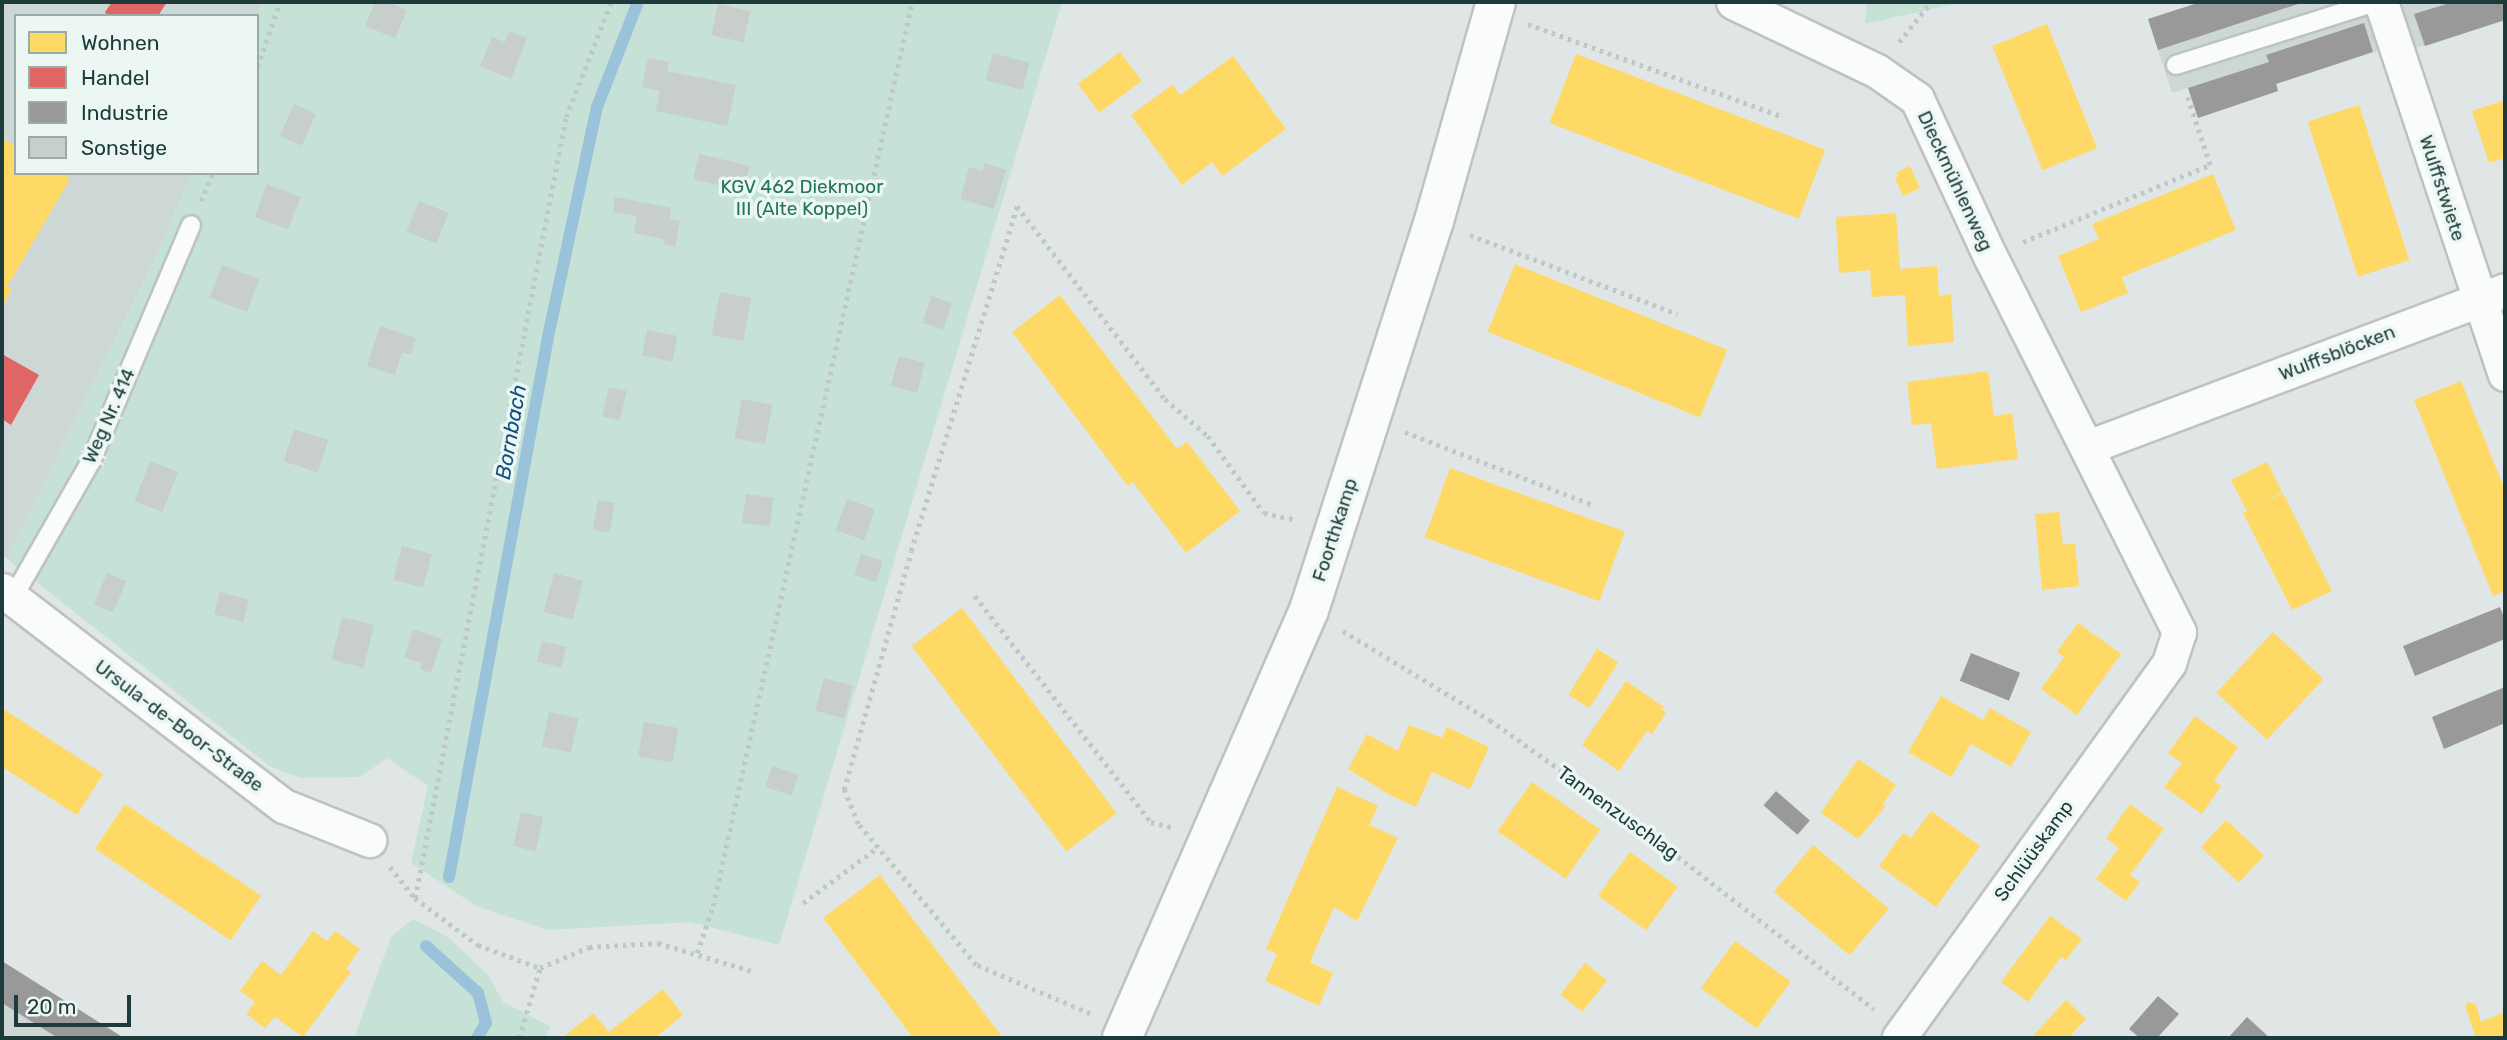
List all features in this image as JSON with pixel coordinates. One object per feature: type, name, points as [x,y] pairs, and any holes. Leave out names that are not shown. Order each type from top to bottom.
[{"type":"street","name":"Dieckmühlenweg","points":[[1733,2],[1877,71],[1917,99],[1990,256],[2179,632],[2169,663]]},
{"type":"street","name":"Wulffstwiete","points":[[2379,2],[2492,295],[2505,374]]},
{"type":"street","name":"Foorthkamp","points":[[1124,1034],[1309,610],[1434,221],[1495,7]]},
{"type":"street","name":"Wulffsblöcken","points":[[2088,447],[2492,295]]},
{"type":"street","name":"Ursula-de-Boor-Straße","points":[[7,594],[284,806],[369,840]]},
{"type":"street","name":"Schlüüskamp","points":[[1905,1036],[2169,663]]},
{"type":"lane","points":[[2176,65],[2379,2]]},
{"type":"lane","name":"Weg Nr. 414","points":[[7,594],[91,460],[191,225]]},
{"type":"path","points":[[259,61],[281,2]]},
{"type":"path","points":[[415,898],[566,117],[611,2]]},
{"type":"path","points":[[697,953],[713,906],[912,2]]},
{"type":"path","points":[[1877,71],[1931,2]]},
{"type":"path","points":[[1495,7],[1784,117]]},
{"type":"path","points":[[1990,256],[2210,165],[2176,65]]},
{"type":"path","points":[[1124,1034],[976,965],[858,824],[845,790],[911,551],[1017,206],[1165,399],[1208,436],[1264,513],[1335,529]]},
{"type":"path","points":[[1434,221],[1678,314]]},
{"type":"path","points":[[1370,419],[1593,505]]},
{"type":"path","points":[[975,596],[1151,822],[1211,835]]},
{"type":"path","name":"Tannenzuschlag","points":[[1309,610],[1490,720],[1631,820],[1905,1036]]},
{"type":"path","points":[[369,840],[415,898],[478,945],[540,968],[589,947],[658,943],[752,971]]},
{"type":"path","points":[[803,903],[878,847]]},
{"type":"path","points":[[519,1038],[540,968]]},
{"type":"shaded area","points":[[2,2],[263,2],[259,14],[14,14],[14,175],[191,175],[154,261],[7,559],[2,554]]},
{"type":"shaded area","points":[[2201,2],[2505,2],[2505,20],[2425,46],[2373,52],[2277,84],[2278,91],[2198,118],[2188,88],[2172,93],[2148,19]]},
{"type":"shaded area","points":[[2,999],[64,1038],[2,1038]]},
{"type":"green space","name":"KGV 462 Diekmoor III (Alte Koppel)","points":[[263,2],[1062,2],[779,945],[690,922],[548,930],[478,907],[411,863],[428,786],[387,758],[360,777],[301,778],[271,767],[7,559],[154,261],[191,175],[259,175],[259,14]]},
{"type":"green space","points":[[1867,2],[1964,2],[1865,24]]},
{"type":"green space","points":[[413,919],[448,937],[488,975],[503,1002],[551,1027],[544,1038],[354,1038],[391,937]]},
{"type":"building: Wohnen","points":[[2047,24],[2097,148],[2042,170],[1992,46]]},
{"type":"building: Wohnen","points":[[1120,52],[1142,81],[1099,113],[1078,84]]},
{"type":"building: Wohnen","points":[[1576,54],[1825,150],[1799,219],[1549,123]]},
{"type":"building: Wohnen","points":[[1233,56],[1286,129],[1222,176],[1212,162],[1182,185],[1131,115],[1172,85],[1180,95]]},
{"type":"building: Wohnen","points":[[2505,100],[2505,158],[2489,163],[2472,111]]},
{"type":"building: Wohnen","points":[[2359,105],[2409,260],[2358,277],[2308,122]]},
{"type":"building: Wohnen","points":[[2,138],[14,146],[14,175],[64,175],[70,179],[7,287],[12,289],[2,307]]},
{"type":"building: Wohnen","points":[[1910,166],[1920,188],[1903,196],[1895,178],[1898,176],[1897,172]]},
{"type":"building: Wohnen","points":[[2213,174],[2236,230],[2122,277],[2128,293],[2081,312],[2058,256],[2099,239],[2092,224]]},
{"type":"building: Wohnen","points":[[1896,213],[1900,269],[1937,266],[1939,296],[1951,294],[1954,342],[1908,346],[1905,295],[1872,297],[1870,270],[1839,273],[1836,217]]},
{"type":"building: Wohnen","points":[[1515,264],[1727,350],[1700,417],[1488,332]]},
{"type":"building: Wohnen","points":[[1060,295],[1177,449],[1187,442],[1240,511],[1186,553],[1133,482],[1128,486],[1012,332]]},
{"type":"building: Wohnen","points":[[1988,371],[1994,416],[2012,413],[2018,459],[1937,469],[1931,423],[1912,425],[1907,382]]},
{"type":"building: Wohnen","points":[[2461,381],[2505,490],[2505,591],[2493,596],[2414,400]]},
{"type":"building: Wohnen","points":[[2267,462],[2282,492],[2259,505],[2283,493],[2332,591],[2292,610],[2243,513],[2247,511],[2231,480]]},
{"type":"building: Wohnen","points":[[1450,468],[1625,532],[1599,601],[1425,538]]},
{"type":"building: Wohnen","points":[[2059,512],[2063,545],[2075,543],[2079,586],[2042,590],[2035,514]]},
{"type":"building: Wohnen","points":[[962,608],[1117,813],[1066,851],[912,646]]},
{"type":"building: Wohnen","points":[[2078,623],[2121,654],[2077,715],[2041,689],[2064,657],[2057,652]]},
{"type":"building: Wohnen","points":[[2273,632],[2323,679],[2267,740],[2216,693]]},
{"type":"building: Wohnen","points":[[1597,649],[1618,662],[1590,708],[1568,695]]},
{"type":"building: Wohnen","points":[[1626,681],[1664,707],[1662,710],[1666,713],[1652,734],[1647,731],[1619,771],[1582,745]]},
{"type":"building: Wohnen","points":[[1941,696],[1983,720],[1990,708],[2031,732],[2011,767],[1971,744],[1951,777],[1908,752]]},
{"type":"building: Wohnen","points":[[2,708],[103,774],[77,815],[2,767]]},
{"type":"building: Wohnen","points":[[2195,716],[2238,747],[2214,781],[2221,786],[2202,814],[2164,787],[2182,763],[2168,753]]},
{"type":"building: Wohnen","points":[[1409,725],[1442,738],[1447,727],[1489,747],[1470,789],[1432,772],[1416,807],[1390,795],[1348,769],[1367,734],[1398,751]]},
{"type":"building: Wohnen","points":[[1858,759],[1896,785],[1883,804],[1886,806],[1858,839],[1821,813]]},
{"type":"building: Wohnen","points":[[1532,782],[1600,830],[1566,879],[1498,831]]},
{"type":"building: Wohnen","points":[[1337,787],[1378,806],[1369,825],[1398,838],[1357,921],[1334,907],[1310,962],[1333,973],[1319,1006],[1265,981],[1277,954],[1266,949]]},
{"type":"building: Wohnen","points":[[125,804],[261,896],[231,940],[95,849]]},
{"type":"building: Wohnen","points":[[2130,804],[2164,829],[2130,875],[2140,882],[2126,901],[2096,879],[2119,848],[2106,838]]},
{"type":"building: Wohnen","points":[[1931,811],[1980,846],[1936,907],[1879,866],[1903,833],[1911,838]]},
{"type":"building: Wohnen","points":[[2226,820],[2264,855],[2239,883],[2201,847]]},
{"type":"building: Wohnen","points":[[1813,845],[1889,909],[1850,955],[1774,892]]},
{"type":"building: Wohnen","points":[[1630,852],[1678,887],[1646,930],[1598,896]]},
{"type":"building: Wohnen","points":[[880,875],[1003,1038],[913,1038],[823,918]]},
{"type":"building: Wohnen","points":[[2050,916],[2082,939],[2066,960],[2061,957],[2028,1002],[2001,982]]},
{"type":"building: Wohnen","points":[[313,931],[327,941],[335,931],[360,949],[346,969],[351,972],[303,1037],[275,1017],[265,1028],[246,1014],[255,1002],[240,991],[262,961],[281,975]]},
{"type":"building: Wohnen","points":[[1735,941],[1791,982],[1757,1028],[1701,988]]},
{"type":"building: Wohnen","points":[[1585,963],[1607,980],[1582,1012],[1560,995]]},
{"type":"building: Wohnen","points":[[663,989],[683,1015],[655,1038],[562,1038],[593,1013],[609,1032]]},
{"type":"building: Wohnen","points":[[2066,1000],[2086,1019],[2070,1036],[2073,1038],[2031,1038]]},
{"type":"building: Wohnen","points":[[2468,1002],[2476,1004],[2481,1022],[2505,1012],[2505,1038],[2476,1038],[2465,1006]]},
{"type":"building: Handel","points":[[112,2],[167,2],[159,14],[105,12]]},
{"type":"building: Handel","points":[[2,354],[39,375],[11,425],[2,419]]},
{"type":"building: Industrie","points":[[2201,2],[2304,2],[2158,50],[2148,19]]},
{"type":"building: Industrie","points":[[2453,2],[2505,2],[2505,20],[2425,46],[2414,14]]},
{"type":"building: Industrie","points":[[2364,23],[2373,52],[2276,84],[2278,91],[2198,118],[2188,88],[2269,62],[2266,55]]},
{"type":"building: Industrie","points":[[2500,607],[2505,620],[2505,639],[2415,676],[2403,646]]},
{"type":"building: Industrie","points":[[1971,653],[2020,673],[2009,701],[1960,681]]},
{"type":"building: Industrie","points":[[2505,687],[2505,723],[2444,749],[2432,717]]},
{"type":"building: Industrie","points":[[1776,791],[1810,821],[1797,835],[1764,805]]},
{"type":"building: Industrie","points":[[2,961],[124,1038],[58,1038],[2,1003]]},
{"type":"building: Industrie","points":[[2158,996],[2179,1014],[2157,1038],[2140,1038],[2129,1029]]},
{"type":"building: Industrie","points":[[2247,1017],[2270,1038],[2228,1038]]},
{"type":"building: Sonstige","points":[[375,2],[388,2],[407,10],[395,38],[365,26]]},
{"type":"building: Sonstige","points":[[718,4],[750,11],[744,42],[711,35]]},
{"type":"building: Sonstige","points":[[509,31],[527,38],[511,79],[480,66],[492,37],[505,42]]},
{"type":"building: Sonstige","points":[[993,53],[1030,63],[1022,90],[986,80]]},
{"type":"building: Sonstige","points":[[648,58],[669,62],[667,71],[736,85],[727,126],[656,111],[660,91],[642,87]]},
{"type":"building: Sonstige","points":[[294,104],[316,114],[302,146],[280,136]]},
{"type":"building: Sonstige","points":[[699,154],[750,166],[744,191],[693,179]]},
{"type":"building: Sonstige","points":[[984,163],[1006,170],[994,209],[960,199],[969,167],[983,171]]},
{"type":"building: Sonstige","points":[[267,184],[301,197],[288,230],[254,217]]},
{"type":"building: Sonstige","points":[[615,197],[671,208],[669,219],[680,221],[675,247],[663,244],[664,239],[634,233],[637,216],[613,212]]},
{"type":"building: Sonstige","points":[[419,201],[449,213],[436,244],[407,232]]},
{"type":"building: Sonstige","points":[[222,265],[259,279],[247,312],[209,298]]},
{"type":"building: Sonstige","points":[[720,292],[751,298],[743,341],[712,335]]},
{"type":"building: Sonstige","points":[[931,296],[952,303],[943,329],[922,323]]},
{"type":"building: Sonstige","points":[[380,326],[416,338],[411,355],[402,352],[395,375],[367,366]]},
{"type":"building: Sonstige","points":[[647,330],[677,336],[672,361],[642,356]]},
{"type":"building: Sonstige","points":[[899,356],[925,363],[917,393],[891,386]]},
{"type":"building: Sonstige","points":[[609,387],[627,391],[620,420],[602,416]]},
{"type":"building: Sonstige","points":[[742,399],[772,405],[765,444],[734,438]]},
{"type":"building: Sonstige","points":[[294,429],[328,440],[318,472],[283,461]]},
{"type":"building: Sonstige","points":[[150,461],[178,472],[163,512],[135,501]]},
{"type":"building: Sonstige","points":[[746,494],[774,498],[770,527],[742,523]]},
{"type":"building: Sonstige","points":[[847,499],[875,509],[864,540],[836,530]]},
{"type":"building: Sonstige","points":[[598,500],[615,503],[610,532],[593,530]]},
{"type":"building: Sonstige","points":[[402,546],[432,554],[423,588],[393,580]]},
{"type":"building: Sonstige","points":[[861,554],[883,561],[876,582],[854,575]]},
{"type":"building: Sonstige","points":[[107,573],[126,581],[113,613],[94,604]]},
{"type":"building: Sonstige","points":[[554,573],[583,581],[573,619],[544,612]]},
{"type":"building: Sonstige","points":[[220,592],[249,600],[243,622],[214,614]]},
{"type":"building: Sonstige","points":[[342,617],[374,625],[363,668],[331,660]]},
{"type":"building: Sonstige","points":[[413,629],[442,639],[431,673],[420,669],[422,663],[404,658]]},
{"type":"building: Sonstige","points":[[542,641],[566,647],[561,667],[537,661]]},
{"type":"building: Sonstige","points":[[824,678],[853,686],[844,719],[815,711]]},
{"type":"building: Sonstige","points":[[549,712],[578,718],[571,752],[542,746]]},
{"type":"building: Sonstige","points":[[644,722],[678,728],[672,763],[638,756]]},
{"type":"building: Sonstige","points":[[772,766],[799,775],[792,796],[765,787]]},
{"type":"building: Sonstige","points":[[521,812],[543,817],[536,851],[513,846]]},
{"type":"waterway","name":"Bornbach","points":[[449,877],[548,337],[597,107],[638,2]]},
{"type":"waterway","name":"Bornbach","points":[[426,946],[478,993],[486,1023],[477,1038]]}]
